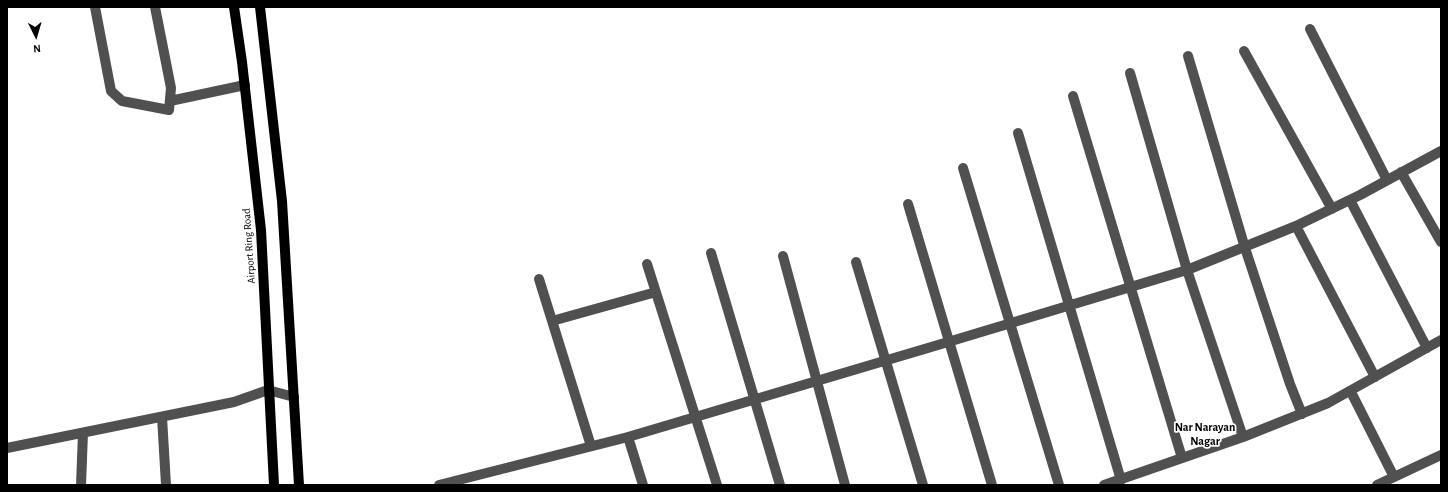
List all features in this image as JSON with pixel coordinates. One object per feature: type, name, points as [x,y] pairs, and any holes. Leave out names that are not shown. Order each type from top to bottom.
[{"type":"main road","name":"Airport Ring Road","points":[[234,7],[245,85],[261,230],[274,485]]},
{"type":"main road","points":[[260,7],[282,201],[299,485]]},
{"type":"street","points":[[95,7],[111,92],[122,101],[170,110],[171,88],[155,7]]},
{"type":"street","points":[[1310,28],[1387,180]]},
{"type":"street","points":[[1244,51],[1332,209]]},
{"type":"street","points":[[1188,56],[1245,248],[1290,384],[1302,414]]},
{"type":"street","points":[[1130,73],[1186,270],[1243,437]]},
{"type":"street","points":[[170,101],[245,85]]},
{"type":"street","points":[[1073,96],[1182,458]]},
{"type":"street","points":[[1018,133],[1121,480]]},
{"type":"street","points":[[439,485],[696,417],[1186,270],[1245,248],[1296,226],[1350,200],[1441,151]]},
{"type":"street","points":[[963,168],[1059,485]]},
{"type":"street","points":[[1401,172],[1441,242]]},
{"type":"street","points":[[1350,200],[1427,348]]},
{"type":"street","points":[[908,204],[948,342],[992,485]]},
{"type":"street","points":[[1296,226],[1375,377]]},
{"type":"street","points":[[711,253],[780,485]]},
{"type":"street","points":[[783,256],[845,485]]},
{"type":"street","points":[[856,262],[923,485]]},
{"type":"street","points":[[647,264],[717,485]]},
{"type":"street","points":[[539,279],[591,446]]},
{"type":"street","points":[[552,321],[656,292]]},
{"type":"street","points":[[1104,485],[1243,437],[1302,414],[1351,392],[1441,340]]},
{"type":"street","points":[[7,448],[234,402],[268,390],[294,397]]},
{"type":"street","points":[[1351,392],[1390,481]]},
{"type":"street","points":[[162,417],[166,485]]},
{"type":"street","points":[[81,485],[83,433]]},
{"type":"street","points":[[628,436],[644,485]]},
{"type":"street","points":[[1377,485],[1390,481],[1441,455]]},
{"type":"district","name":"Nar Narayan Nagar","points":[[1205,434]]}]
